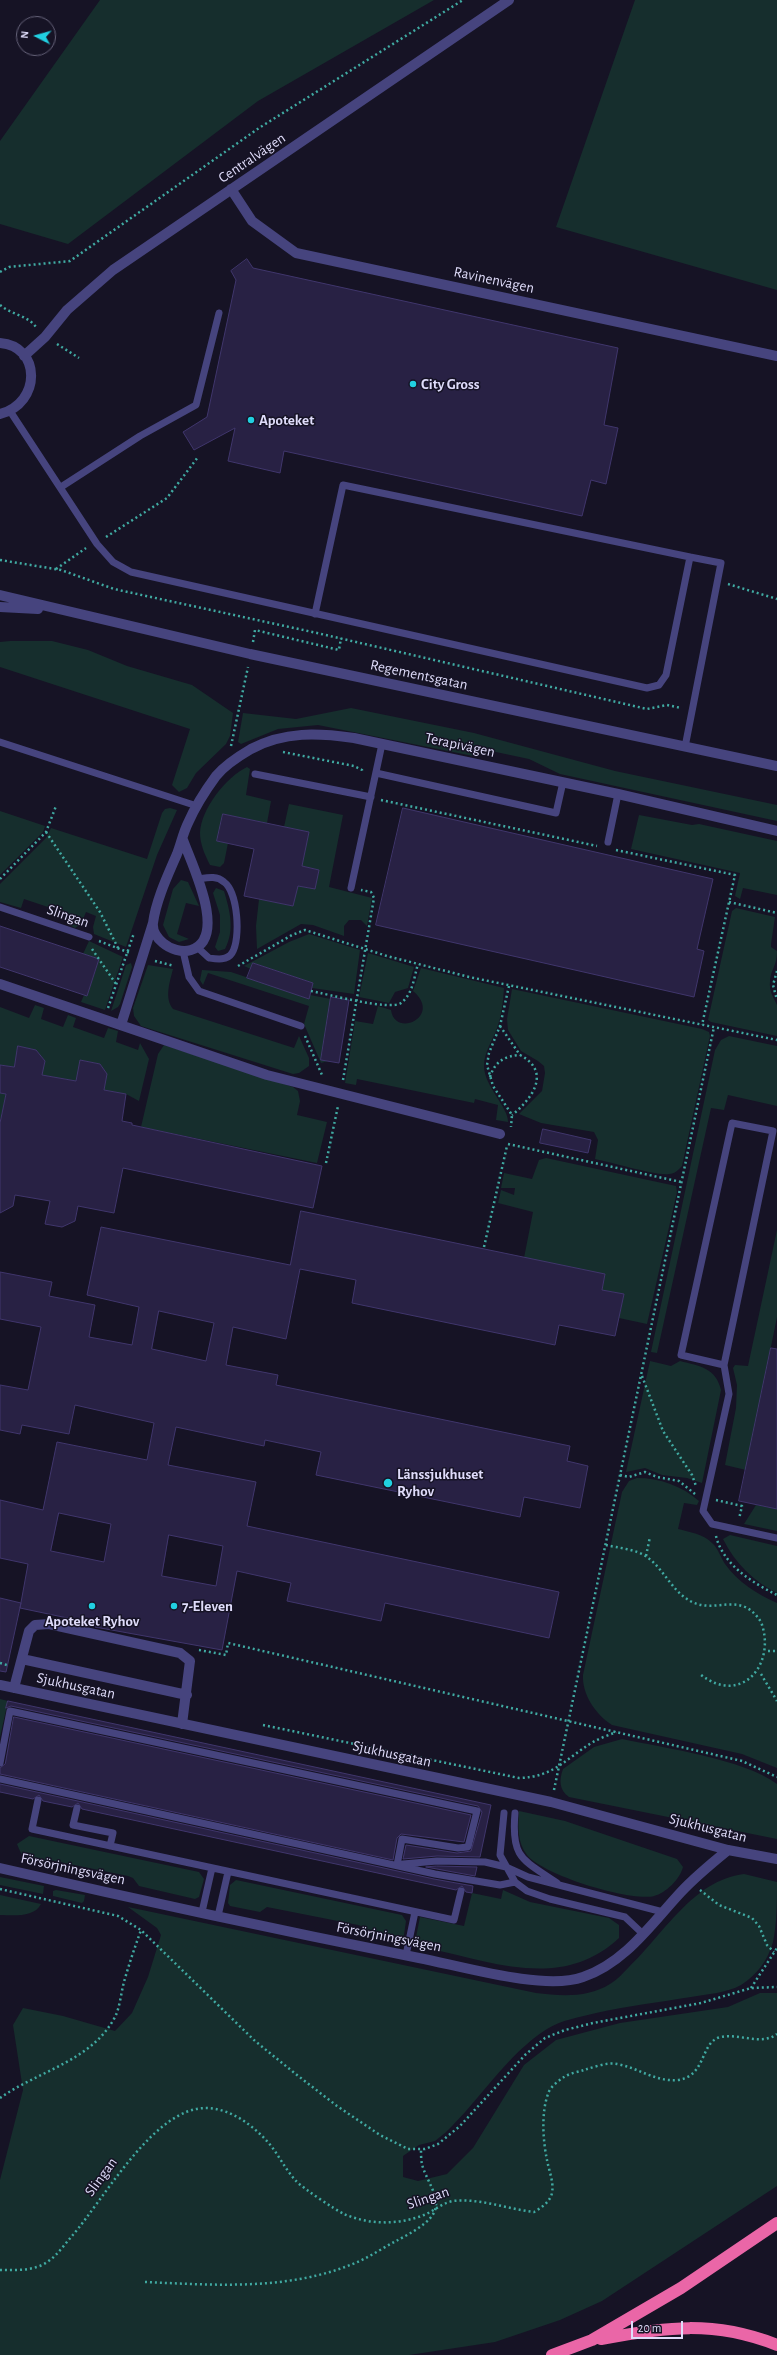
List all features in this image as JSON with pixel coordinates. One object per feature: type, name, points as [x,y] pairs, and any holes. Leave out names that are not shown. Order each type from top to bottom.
[{"type":"highway","points":[[552,2355],[592,2340],[682,2288],[777,2223]]},
{"type":"highway","points":[[592,2340],[660,2328],[690,2327],[722,2330],[761,2339],[777,2345]]},
{"type":"street","name":"Centralvägen","points":[[24,356],[45,337],[67,310],[112,270],[509,0]]},
{"type":"street","name":"Ravinenvägen","points":[[232,189],[252,220],[296,253],[777,356]]},
{"type":"street","points":[[0,343],[15,348],[24,356],[32,376],[31,387],[19,406],[5,413]]},
{"type":"street","name":"Regementsgatan","points":[[0,595],[250,654],[777,766]]},
{"type":"street","name":"Regementsgatan","points":[[0,607],[56,609]]},
{"type":"street","name":"Terapivägen","points":[[121,1024],[143,957],[152,923],[187,824],[217,775],[239,757],[261,744],[299,734],[319,734],[382,744],[618,794],[777,831]]},
{"type":"street","points":[[152,923],[157,938],[167,947],[184,951],[197,947],[206,935],[208,923],[206,903],[182,840]]},
{"type":"street","points":[[0,984],[267,1075],[340,1095],[506,1134]]},
{"type":"street","points":[[14,1688],[29,1630],[35,1625],[49,1624],[180,1653],[190,1661],[187,1695],[182,1724]]},
{"type":"street","points":[[22,1659],[187,1695]]},
{"type":"street","name":"Sjukhusgatan","points":[[0,1685],[379,1767],[551,1802],[728,1850],[777,1860]]},
{"type":"street","name":"Försörjningsvägen","points":[[0,1868],[218,1916],[406,1955],[515,1977],[555,1981],[581,1978],[597,1972],[617,1960],[692,1882],[728,1850]]},
{"type":"lane","points":[[61,487],[140,436],[196,405],[219,313]]},
{"type":"lane","points":[[5,413],[61,487],[97,544],[113,562],[131,572],[647,688],[659,685],[666,676],[690,557]]},
{"type":"lane","points":[[315,614],[343,485],[721,563],[694,711],[685,747]]},
{"type":"lane","points":[[0,742],[197,806]]},
{"type":"lane","points":[[351,888],[382,744]]},
{"type":"lane","points":[[376,773],[556,813],[563,782]]},
{"type":"lane","points":[[255,774],[372,793]]},
{"type":"lane","points":[[608,842],[618,794]]},
{"type":"lane","points":[[197,879],[211,877],[225,882],[232,894],[236,922],[235,944],[231,954],[225,958],[217,960],[209,958],[197,947]]},
{"type":"lane","name":"Slingan","points":[[0,907],[86,936]]},
{"type":"lane","points":[[184,951],[186,967],[192,984],[208,996],[301,1026]]},
{"type":"lane","points":[[724,1365],[681,1355],[732,1123],[773,1131],[724,1365],[729,1394],[703,1511],[712,1524],[777,1538]]},
{"type":"lane","points":[[0,1763],[10,1711],[477,1810],[468,1846],[458,1848],[402,1839],[397,1865]]},
{"type":"lane","points":[[0,1779],[397,1865],[500,1885],[515,1882]]},
{"type":"lane","points":[[38,1800],[32,1829],[228,1872],[454,1920],[461,1891]]},
{"type":"lane","points":[[70,1838],[77,1808]]},
{"type":"lane","points":[[504,1813],[500,1856],[515,1882],[527,1891],[550,1899],[626,1917],[643,1934]]},
{"type":"lane","points":[[515,1813],[513,1836],[515,1848],[528,1863],[562,1886]]},
{"type":"lane","points":[[73,1825],[112,1833],[110,1846]]},
{"type":"lane","points":[[397,1865],[436,1861],[485,1862],[506,1867],[528,1877],[663,1912]]},
{"type":"lane","points":[[202,1912],[212,1868]]},
{"type":"lane","points":[[218,1916],[228,1872]]},
{"type":"lane","points":[[406,1955],[415,1912]]},
{"type":"path","points":[[0,272],[10,267],[70,261],[259,128],[463,0]]},
{"type":"path","points":[[140,514],[167,498],[198,457]]},
{"type":"path","points":[[0,560],[62,570],[114,589],[341,638],[647,709],[667,705],[694,711]]},
{"type":"path","points":[[718,581],[777,599]]},
{"type":"path","points":[[239,757],[230,747],[234,738],[240,696],[255,630],[339,650],[341,638]]},
{"type":"path","points":[[277,751],[354,766],[362,770],[364,780],[372,793],[380,800],[599,846]]},
{"type":"path","points":[[0,879],[46,832],[56,806]]},
{"type":"path","points":[[46,832],[100,912],[118,948]]},
{"type":"path","points":[[615,850],[735,875],[702,1025]]},
{"type":"path","points":[[326,1163],[340,1095],[374,898]]},
{"type":"path","points":[[729,902],[777,913]]},
{"type":"path","points":[[234,968],[292,935],[305,930],[418,964],[509,986],[777,1040]]},
{"type":"path","points":[[86,936],[127,1004]]},
{"type":"path","name":"Slingan","points":[[86,936],[127,952],[116,984]]},
{"type":"path","points":[[143,957],[173,966],[186,967]]},
{"type":"path","points":[[311,991],[391,1006],[400,1004],[410,992],[418,964]]},
{"type":"path","points":[[777,971],[773,985],[777,1000]]},
{"type":"path","points":[[105,1019],[116,984]]},
{"type":"path","points":[[509,986],[500,1026],[489,1053],[487,1065],[490,1077],[512,1115]]},
{"type":"path","points":[[301,1026],[330,1092]]},
{"type":"path","points":[[500,1026],[520,1055],[533,1063],[537,1077],[528,1100],[512,1115],[505,1136],[507,1144]]},
{"type":"path","points":[[551,1802],[714,1027]]},
{"type":"path","points":[[490,1077],[498,1062],[504,1057],[520,1055]]},
{"type":"path","points":[[484,1247],[507,1144],[506,1134]]},
{"type":"path","points":[[507,1144],[510,1146],[682,1182]]},
{"type":"path","points":[[620,1475],[629,1477],[645,1472],[657,1477],[679,1481],[700,1498],[692,1475],[663,1431],[642,1375]]},
{"type":"path","points":[[706,1498],[742,1506],[737,1529]]},
{"type":"path","points":[[712,1524],[717,1540],[733,1565],[754,1584],[777,1595]]},
{"type":"path","points":[[646,1556],[650,1537]]},
{"type":"path","points":[[606,1545],[634,1551],[646,1556],[668,1581],[692,1602],[710,1605],[734,1603],[753,1612],[766,1631],[768,1651],[767,1658]]},
{"type":"path","points":[[195,1649],[226,1655],[228,1644],[742,1761],[777,1777]]},
{"type":"path","points":[[768,1651],[777,1651]]},
{"type":"path","points":[[700,1674],[718,1685],[730,1686],[752,1680],[761,1674],[763,1669]]},
{"type":"path","points":[[761,1674],[777,1701]]},
{"type":"path","points":[[262,1725],[519,1778],[535,1778],[558,1769],[593,1742],[616,1732]]},
{"type":"path","points":[[692,1882],[719,1905],[752,1918],[760,1926],[767,1945],[774,1952]]},
{"type":"path","points":[[0,1889],[118,1916],[141,1930],[255,2041],[303,2080],[380,2135],[408,2149],[421,2149],[438,2144],[460,2126],[506,2074],[545,2038],[565,2030],[593,2023],[701,2004],[751,1988],[777,1987]]},
{"type":"path","points":[[0,2098],[18,2086],[78,2056],[101,2038],[115,2016],[131,1956],[141,1930]]},
{"type":"path","points":[[751,1988],[777,1948]]},
{"type":"path","name":"Slingan","points":[[0,2270],[33,2268],[44,2264],[57,2254],[102,2199],[140,2146],[162,2128],[183,2114],[195,2110],[211,2108],[228,2111],[242,2120],[265,2139],[296,2181],[344,2214],[366,2222],[394,2223],[424,2215],[436,2208],[452,2202],[477,2201],[534,2212],[544,2206],[552,2194],[552,2177],[547,2160],[545,2140],[546,2103],[548,2092],[566,2075],[605,2064],[617,2064],[656,2078],[680,2080],[691,2075],[702,2064],[712,2041],[720,2037],[760,2039],[773,2037],[777,2034]]},
{"type":"path","points":[[145,2282],[209,2284],[269,2283],[316,2276],[355,2263],[404,2236],[433,2217],[436,2208],[432,2190],[422,2165],[421,2149]]},
{"type":"green space","points":[[100,0],[434,0],[258,101],[68,244],[0,224],[0,141]]},
{"type":"green space","points":[[635,0],[777,0],[777,290],[556,227]]},
{"type":"green space","points":[[52,641],[88,650],[127,666],[192,685],[233,713],[230,736],[226,744],[196,773],[187,788],[179,792],[172,785],[190,729],[0,667],[0,642]]},
{"type":"green space","points":[[351,708],[474,733],[615,771],[777,805],[777,821],[560,774],[529,759],[496,752],[473,756],[318,725],[278,729],[241,744],[238,742],[243,713],[296,719]]},
{"type":"green space","points":[[247,767],[250,769],[246,795],[271,801],[267,823],[223,814],[217,841],[228,843],[224,863],[220,867],[210,865],[203,849],[200,837],[201,824],[210,804],[223,786],[231,778]]},
{"type":"green space","points":[[289,804],[343,815],[329,887],[372,898],[367,926],[361,920],[349,920],[344,926],[344,936],[313,925],[301,924],[257,949],[256,926],[259,899],[293,906],[298,886],[315,889],[319,870],[302,866],[309,832],[284,827]]},
{"type":"green space","points":[[170,808],[177,810],[157,855],[126,947],[94,934],[93,927],[96,916],[86,912],[81,924],[75,928],[69,925],[72,915],[24,899],[21,908],[0,902],[0,884],[46,838],[51,828],[147,859],[162,813],[165,809]]},
{"type":"green space","points":[[0,811],[45,826],[43,832],[0,875]]},
{"type":"green space","points":[[639,815],[692,825],[699,824],[777,841],[777,895],[743,888],[740,899],[735,896],[740,873],[631,849]]},
{"type":"green space","points":[[181,880],[188,882],[199,906],[186,903],[177,934],[189,939],[179,942],[169,937],[163,925],[173,889]]},
{"type":"green space","points":[[216,888],[224,891],[231,928],[225,949],[218,951],[215,947],[220,932],[220,915],[213,893]]},
{"type":"green space","points":[[736,908],[775,917],[771,947],[777,951],[777,956],[771,977],[770,988],[777,1005],[777,1036],[711,1022],[708,1020],[732,911]]},
{"type":"green space","points":[[309,934],[360,950],[354,994],[312,988],[313,983],[253,963],[251,969],[244,966],[289,942]]},
{"type":"green space","points":[[89,941],[123,957],[105,1010],[81,1002],[84,995],[87,996],[99,960],[83,954]]},
{"type":"green space","points":[[368,953],[414,967],[408,988],[395,992],[389,1003],[359,997]]},
{"type":"green space","points":[[131,963],[132,967],[120,1004],[111,1011],[126,965]]},
{"type":"green space","points":[[148,965],[173,969],[168,995],[170,1005],[173,1009],[294,1048],[299,1036],[309,1058],[309,1066],[299,1073],[293,1074],[141,1026],[134,1016],[133,1008]]},
{"type":"green space","points":[[421,968],[504,988],[500,1018],[487,1051],[484,1066],[488,1081],[505,1110],[508,1122],[496,1120],[498,1105],[475,1099],[474,1103],[357,1079],[356,1085],[345,1083],[355,1021],[373,1024],[378,1006],[391,1010],[394,1019],[400,1023],[415,1021],[420,1016],[423,1009],[421,1000],[413,991]]},
{"type":"green space","points":[[202,970],[231,972],[308,998],[310,995],[331,999],[321,1060],[328,1061],[321,1063],[304,1024],[309,1006],[208,973],[203,985],[200,980]]},
{"type":"green space","points":[[512,989],[702,1029],[709,1032],[710,1036],[682,1166],[675,1173],[654,1173],[595,1159],[598,1140],[594,1132],[541,1123],[519,1114],[542,1091],[545,1073],[544,1066],[521,1051],[508,1030],[507,1019]]},
{"type":"green space","points":[[35,1005],[44,1008],[41,1019],[63,1027],[68,1015],[76,1018],[73,1027],[104,1038],[108,1028],[118,1031],[116,1042],[138,1050],[140,1043],[149,1059],[139,1101],[126,1094],[104,1090],[107,1074],[100,1064],[80,1060],[76,1081],[42,1075],[45,1061],[36,1050],[18,1046],[14,1067],[0,1065],[0,1007],[29,1018]]},
{"type":"green space","points":[[729,1036],[777,1046],[777,1106],[728,1095],[724,1110],[711,1108],[657,1353],[651,1352],[715,1050],[721,1040]]},
{"type":"green space","points":[[164,1045],[293,1087],[298,1091],[300,1101],[297,1115],[327,1122],[317,1163],[141,1127],[158,1054]]},
{"type":"green space","points":[[0,1093],[6,1094],[0,1121]]},
{"type":"green space","points":[[546,1158],[676,1186],[677,1192],[647,1324],[619,1318],[624,1294],[602,1290],[605,1274],[524,1258],[533,1212],[498,1203],[501,1190],[514,1195],[515,1188],[501,1188],[504,1173],[532,1179],[539,1160]]},
{"type":"green space","points":[[777,1230],[777,1317],[746,1470],[725,1465],[736,1408],[737,1385],[733,1368],[735,1365],[748,1366]]},
{"type":"green space","points":[[650,1361],[671,1366],[680,1361],[694,1365],[711,1372],[719,1383],[721,1390],[702,1483],[687,1478],[662,1475],[645,1468],[626,1472]]},
{"type":"green space","points":[[637,1478],[662,1481],[678,1487],[699,1501],[697,1505],[684,1503],[678,1529],[705,1537],[714,1545],[725,1564],[742,1582],[762,1596],[777,1603],[777,1768],[742,1754],[612,1725],[600,1715],[587,1696],[583,1682],[583,1675],[622,1492],[629,1481]]},
{"type":"green space","points":[[756,1505],[777,1509],[777,1531],[744,1524]]},
{"type":"green space","points":[[730,1535],[777,1546],[777,1593],[760,1583],[733,1556],[723,1539]]},
{"type":"green space","points":[[0,1699],[8,1701],[0,1737]]},
{"type":"green space","points":[[622,1739],[725,1761],[763,1775],[777,1784],[777,1839],[569,1797],[563,1791],[561,1777],[563,1769],[594,1747]]},
{"type":"green space","points":[[519,1811],[565,1821],[677,1859],[683,1867],[676,1881],[668,1889],[654,1896],[642,1897],[626,1895],[588,1885],[550,1871],[536,1863],[527,1855],[521,1845],[518,1828]]},
{"type":"green space","points":[[29,1836],[199,1872],[204,1879],[199,1897],[195,1899],[139,1886],[133,1878],[128,1876],[50,1860],[38,1862],[29,1861],[23,1856],[17,1844]]},
{"type":"green space","points":[[744,1874],[777,1882],[776,1920],[773,1942],[765,1961],[752,1977],[741,1985],[723,1992],[632,2006],[571,2019],[552,2026],[532,2040],[506,2065],[445,2133],[435,2141],[419,2145],[403,2156],[403,2177],[418,2181],[447,2174],[473,2148],[524,2065],[556,2040],[620,2023],[728,2007],[760,1993],[777,1993],[777,2186],[602,2301],[560,2320],[495,2342],[409,2355],[0,2355],[0,2180],[23,2090],[13,2025],[23,2008],[63,2016],[115,2031],[132,2013],[148,1977],[161,1935],[157,1928],[128,1907],[536,1993],[574,1995],[602,1989],[613,1982],[641,1955],[680,1911],[694,1898],[709,1887],[726,1878]]},
{"type":"green space","points":[[0,1877],[44,1886],[43,1894],[0,1885]]},
{"type":"green space","points":[[236,1880],[402,1915],[406,1921],[404,1935],[398,1941],[394,1941],[370,1935],[364,1927],[358,1925],[267,1907],[260,1912],[230,1906],[228,1903],[230,1885]]},
{"type":"green space","points":[[56,1890],[85,1895],[84,1901],[82,1903],[53,1896],[53,1891]]},
{"type":"green space","points":[[503,1890],[530,1902],[609,1918],[619,1925],[619,1938],[597,1954],[574,1964],[551,1968],[526,1968],[502,1965],[427,1948],[418,1943],[416,1937],[420,1917],[464,1926],[472,1893],[501,1899]]},
{"type":"green space","points":[[0,1895],[41,1904],[33,1912],[28,1914],[0,1915]]},
{"type":"building","name":"City Gross","points":[[247,259],[253,268],[618,348],[604,425],[618,428],[606,484],[591,480],[582,516],[284,451],[280,473],[228,461],[235,428],[194,450],[183,432],[207,417],[236,280],[231,271]]},
{"type":"building","points":[[403,808],[713,879],[697,949],[704,951],[694,997],[376,925]]},
{"type":"building","points":[[223,814],[309,832],[302,866],[319,870],[315,889],[298,886],[293,906],[244,896],[254,849],[217,841]]},
{"type":"building","points":[[0,926],[99,959],[87,996],[0,967]]},
{"type":"building","points":[[253,963],[313,983],[309,999],[247,978]]},
{"type":"building","points":[[331,997],[349,1000],[339,1063],[321,1060]]},
{"type":"building","points":[[18,1046],[36,1050],[45,1061],[42,1075],[76,1081],[80,1060],[100,1064],[107,1074],[104,1090],[126,1094],[122,1121],[132,1123],[132,1125],[322,1166],[313,1208],[123,1168],[114,1213],[78,1206],[75,1221],[62,1227],[45,1224],[50,1201],[15,1195],[13,1206],[0,1213],[0,1123],[6,1094],[0,1093],[0,1065],[14,1067]]},
{"type":"building","points":[[543,1129],[591,1140],[588,1153],[540,1143]]},
{"type":"building","points":[[301,1211],[605,1274],[602,1290],[624,1294],[615,1336],[559,1325],[555,1345],[352,1303],[356,1280],[300,1269],[286,1339],[233,1327],[226,1365],[278,1375],[276,1385],[570,1446],[567,1461],[588,1466],[580,1508],[524,1497],[520,1517],[316,1475],[321,1452],[265,1440],[264,1446],[176,1427],[168,1465],[256,1482],[247,1526],[559,1592],[549,1638],[385,1603],[381,1621],[287,1601],[291,1583],[237,1571],[222,1650],[95,1627],[96,1624],[20,1608],[28,1564],[0,1558],[0,1500],[43,1510],[57,1442],[147,1460],[154,1423],[75,1405],[69,1434],[22,1425],[20,1434],[0,1430],[0,1385],[28,1390],[41,1327],[0,1319],[0,1272],[52,1282],[49,1296],[95,1305],[89,1337],[132,1345],[139,1307],[87,1295],[101,1227],[290,1265]],"holes":[[[159,1311],[214,1323],[206,1361],[152,1349]],[[59,1513],[111,1524],[104,1562],[51,1551]],[[169,1535],[223,1546],[216,1586],[162,1576]]]},
{"type":"building","points":[[771,1348],[777,1349],[777,1509],[739,1501]]},
{"type":"building","points":[[0,1598],[21,1603],[6,1672],[0,1671]]},
{"type":"building","points":[[8,1701],[491,1805],[480,1857],[437,1856],[403,1859],[406,1845],[457,1853],[471,1851],[482,1812],[478,1806],[11,1706],[6,1708]]},
{"type":"building","points":[[14,1717],[471,1815],[464,1842],[401,1834],[397,1838],[393,1860],[0,1774],[0,1768],[5,1764]]},
{"type":"building","points":[[0,1784],[434,1879],[473,1886],[472,1893],[466,1892],[462,1886],[456,1890],[82,1809],[78,1803],[72,1807],[43,1801],[39,1795],[33,1799],[0,1792]]},
{"type":"building","points":[[426,1867],[477,1867],[475,1876]]},
{"type":"place","name":"City Gross","points":[[413,384]]},
{"type":"place","name":"Apoteket","points":[[251,420]]},
{"type":"place","name":"Länssjukhuset Ryhov","points":[[388,1483]]},
{"type":"place","name":"Apoteket Ryhov","points":[[92,1606]]},
{"type":"place","name":"7-Eleven","points":[[174,1606]]}]
